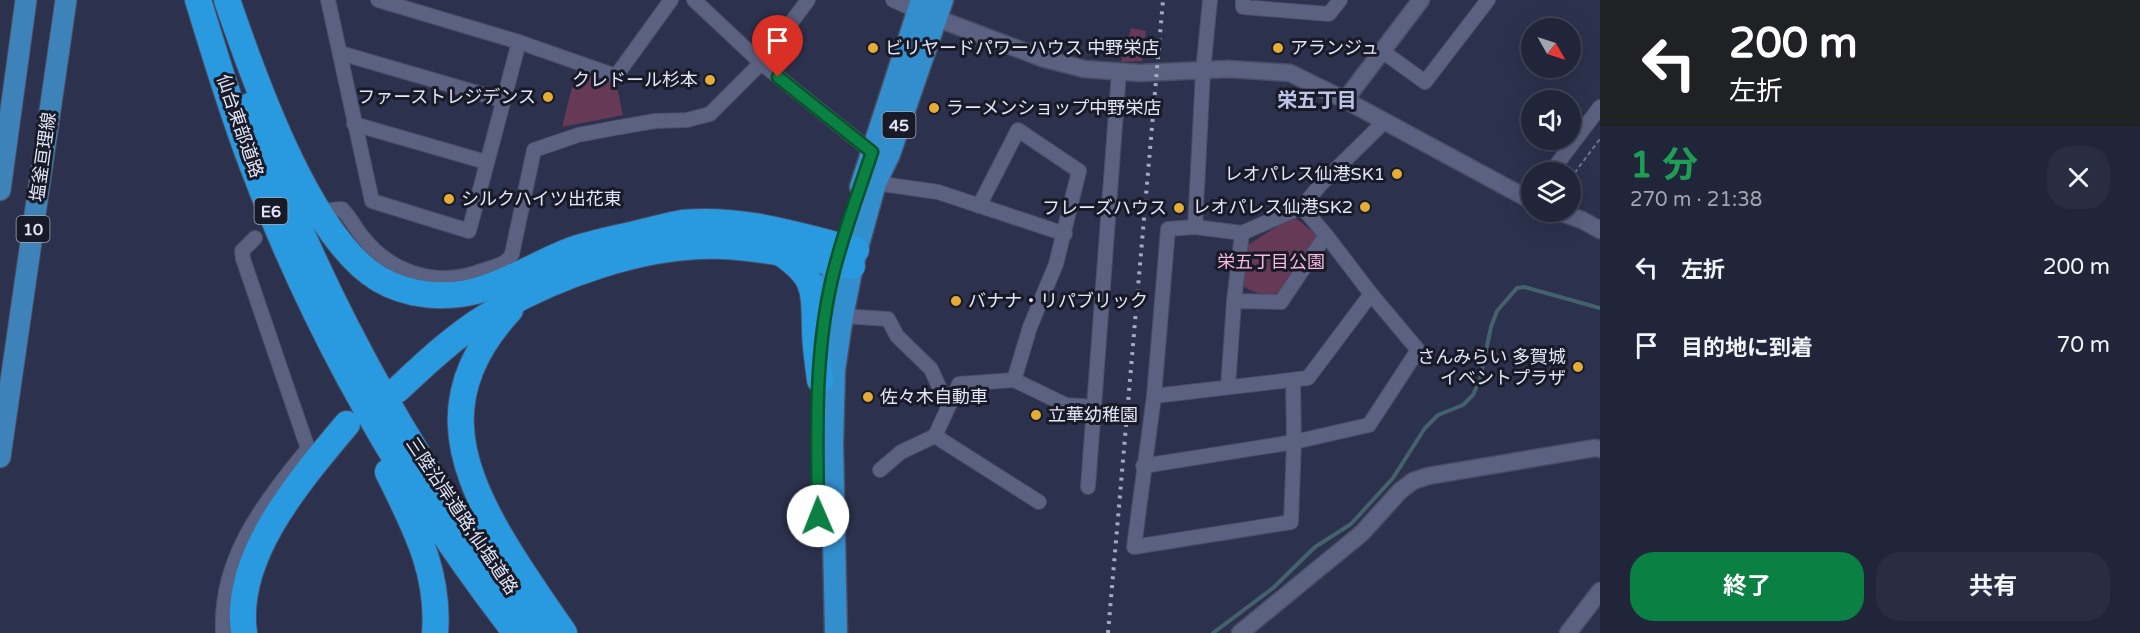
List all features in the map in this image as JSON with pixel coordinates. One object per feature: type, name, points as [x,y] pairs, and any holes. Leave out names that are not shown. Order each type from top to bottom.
[{"type":"highway","name":"仙台東部道路","points":[[198,0],[234,115],[288,253],[321,322],[373,406]]},
{"type":"highway","name":"仙台東部道路","points":[[217,0],[249,105],[288,206],[337,312],[373,406]]},
{"type":"highway","points":[[227,0],[268,110],[310,199],[329,228],[361,264],[378,278],[395,287],[414,293],[433,295],[476,291],[573,250],[681,224],[722,221],[769,229],[846,256]]},
{"type":"highway","name":"45","points":[[821,633],[817,448],[823,333],[846,256],[872,152],[929,7]]},
{"type":"highway","name":"45","points":[[836,633],[832,444],[834,370],[842,316],[846,256],[889,154],[929,7]]},
{"type":"highway","points":[[256,633],[254,610],[257,588],[274,544],[307,492],[373,406],[484,318],[557,281],[636,254],[699,246],[846,256]]},
{"type":"highway","points":[[779,252],[803,271],[812,284],[820,380]]},
{"type":"highway","points":[[288,253],[314,329],[416,529],[433,579],[435,633]]},
{"type":"highway","points":[[244,633],[241,615],[244,591],[251,569],[261,545],[306,474],[440,338],[502,294],[532,269]]},
{"type":"highway","points":[[523,297],[496,325],[471,368],[461,409],[463,450],[476,490],[500,535],[522,572],[564,633]]},
{"type":"highway","name":"三陸沿岸道路;仙塩道路","points":[[373,406],[413,484],[468,567],[516,633]]},
{"type":"highway","name":"三陸沿岸道路;仙塩道路","points":[[373,406],[435,481],[483,555],[544,633]]},
{"type":"main road","points":[[0,190],[26,0]]},
{"type":"main road","name":"塩釜亘理線","points":[[0,457],[66,0]]},
{"type":"street","points":[[328,0],[372,201],[469,231],[519,42]]},
{"type":"street","points":[[378,0],[519,42],[616,76],[671,0]]},
{"type":"street","points":[[694,0],[761,63],[872,152]]},
{"type":"street","points":[[331,210],[342,209],[362,236],[388,261],[419,276],[456,279],[507,262],[510,258],[534,150],[578,135],[655,121],[687,120],[710,114],[761,63],[808,0]]},
{"type":"street","points":[[893,0],[929,7],[1042,58],[1084,69],[1119,72],[1247,70],[1290,73],[1521,195]]},
{"type":"street","points":[[1195,227],[1203,72],[1210,0]]},
{"type":"street","points":[[1243,0],[1243,7],[1329,14],[1340,0]]},
{"type":"street","points":[[1345,100],[1421,0]]},
{"type":"street","points":[[1382,51],[1425,82],[1488,0]]},
{"type":"street","points":[[340,53],[502,100]]},
{"type":"street","points":[[1088,487],[1119,72]]},
{"type":"street","points":[[1559,162],[1600,107]]},
{"type":"street","points":[[1293,380],[1294,442],[1291,522],[1134,547],[1154,396],[1168,229],[1195,227],[1242,232],[1302,207],[1321,184],[1385,121]]},
{"type":"street","points":[[354,124],[486,162]]},
{"type":"street","points":[[979,206],[1018,130],[1079,171],[1056,264],[1030,327],[1014,380]]},
{"type":"street","points":[[875,183],[938,192],[1065,234]]},
{"type":"street","points":[[1143,466],[1294,442],[1369,425],[1418,350],[1302,207]]},
{"type":"street","points":[[1581,220],[1600,230]]},
{"type":"street","points":[[1228,387],[1242,232]]},
{"type":"street","points":[[1234,301],[1281,302],[1326,235]]},
{"type":"street","points":[[223,633],[223,604],[234,560],[246,534],[260,512],[306,451],[243,259],[242,250],[255,238]]},
{"type":"street","points":[[1154,396],[1308,378],[1371,294]]},
{"type":"street","points":[[842,316],[888,319],[897,336],[931,369],[948,407]]},
{"type":"street","points":[[880,470],[901,452],[935,436],[959,384],[1014,380],[1066,405],[1094,407]]},
{"type":"street","points":[[935,436],[1039,502]]},
{"type":"street","points":[[1240,633],[1362,533],[1400,491],[1413,481],[1428,476],[1524,459],[1600,449]]},
{"type":"street","points":[[1568,633],[1600,591]]},
{"type":"path","points":[[1581,164],[1600,139]]},
{"type":"green space","points":[[1131,28],[1146,31],[1142,61],[1121,62]]},
{"type":"green space","points":[[576,71],[616,83],[623,115],[562,127]]},
{"type":"green space","name":"栄五丁目公園","points":[[1293,216],[1318,236],[1284,291],[1263,294],[1243,286],[1245,247]]},
{"type":"waterway","points":[[1213,633],[1273,588],[1315,547],[1351,524],[1393,478],[1425,428],[1438,415],[1463,405],[1473,395],[1480,379],[1491,327],[1497,311],[1517,288],[1524,287],[1600,308]]},
{"type":"railway","points":[[1108,633],[1163,0]]},
{"type":"place","name":"ビリヤードパワーハウス 中野栄店","points":[[873,48]]},
{"type":"place","name":"アランジュ","points":[[1278,48]]},
{"type":"place","name":"クレドール杉本","points":[[710,80]]},
{"type":"place","name":"ファーストレジデンス","points":[[548,97]]},
{"type":"place","name":"ラーメンショップ中野栄店","points":[[934,108]]},
{"type":"place","name":"レオパレス仙港SK1","points":[[1397,174]]},
{"type":"place","name":"シルクハイツ出花東","points":[[449,199]]},
{"type":"place","name":"レオパレス仙港SK2","points":[[1365,207]]},
{"type":"place","name":"フレーズハウス","points":[[1179,208]]},
{"type":"place","name":"バナナ・リパブリック","points":[[956,301]]},
{"type":"place","name":"さんみらい 多賀城 イベントプラザ","points":[[1578,367]]},
{"type":"place","name":"佐々木自動車","points":[[868,397]]},
{"type":"place","name":"立華幼稚園","points":[[1036,415]]},
{"type":"district","name":"栄五丁目","points":[[1317,100]]},
{"type":"route","points":[[778,77],[872,152],[836,263],[823,333],[817,448],[818,516]]}]
